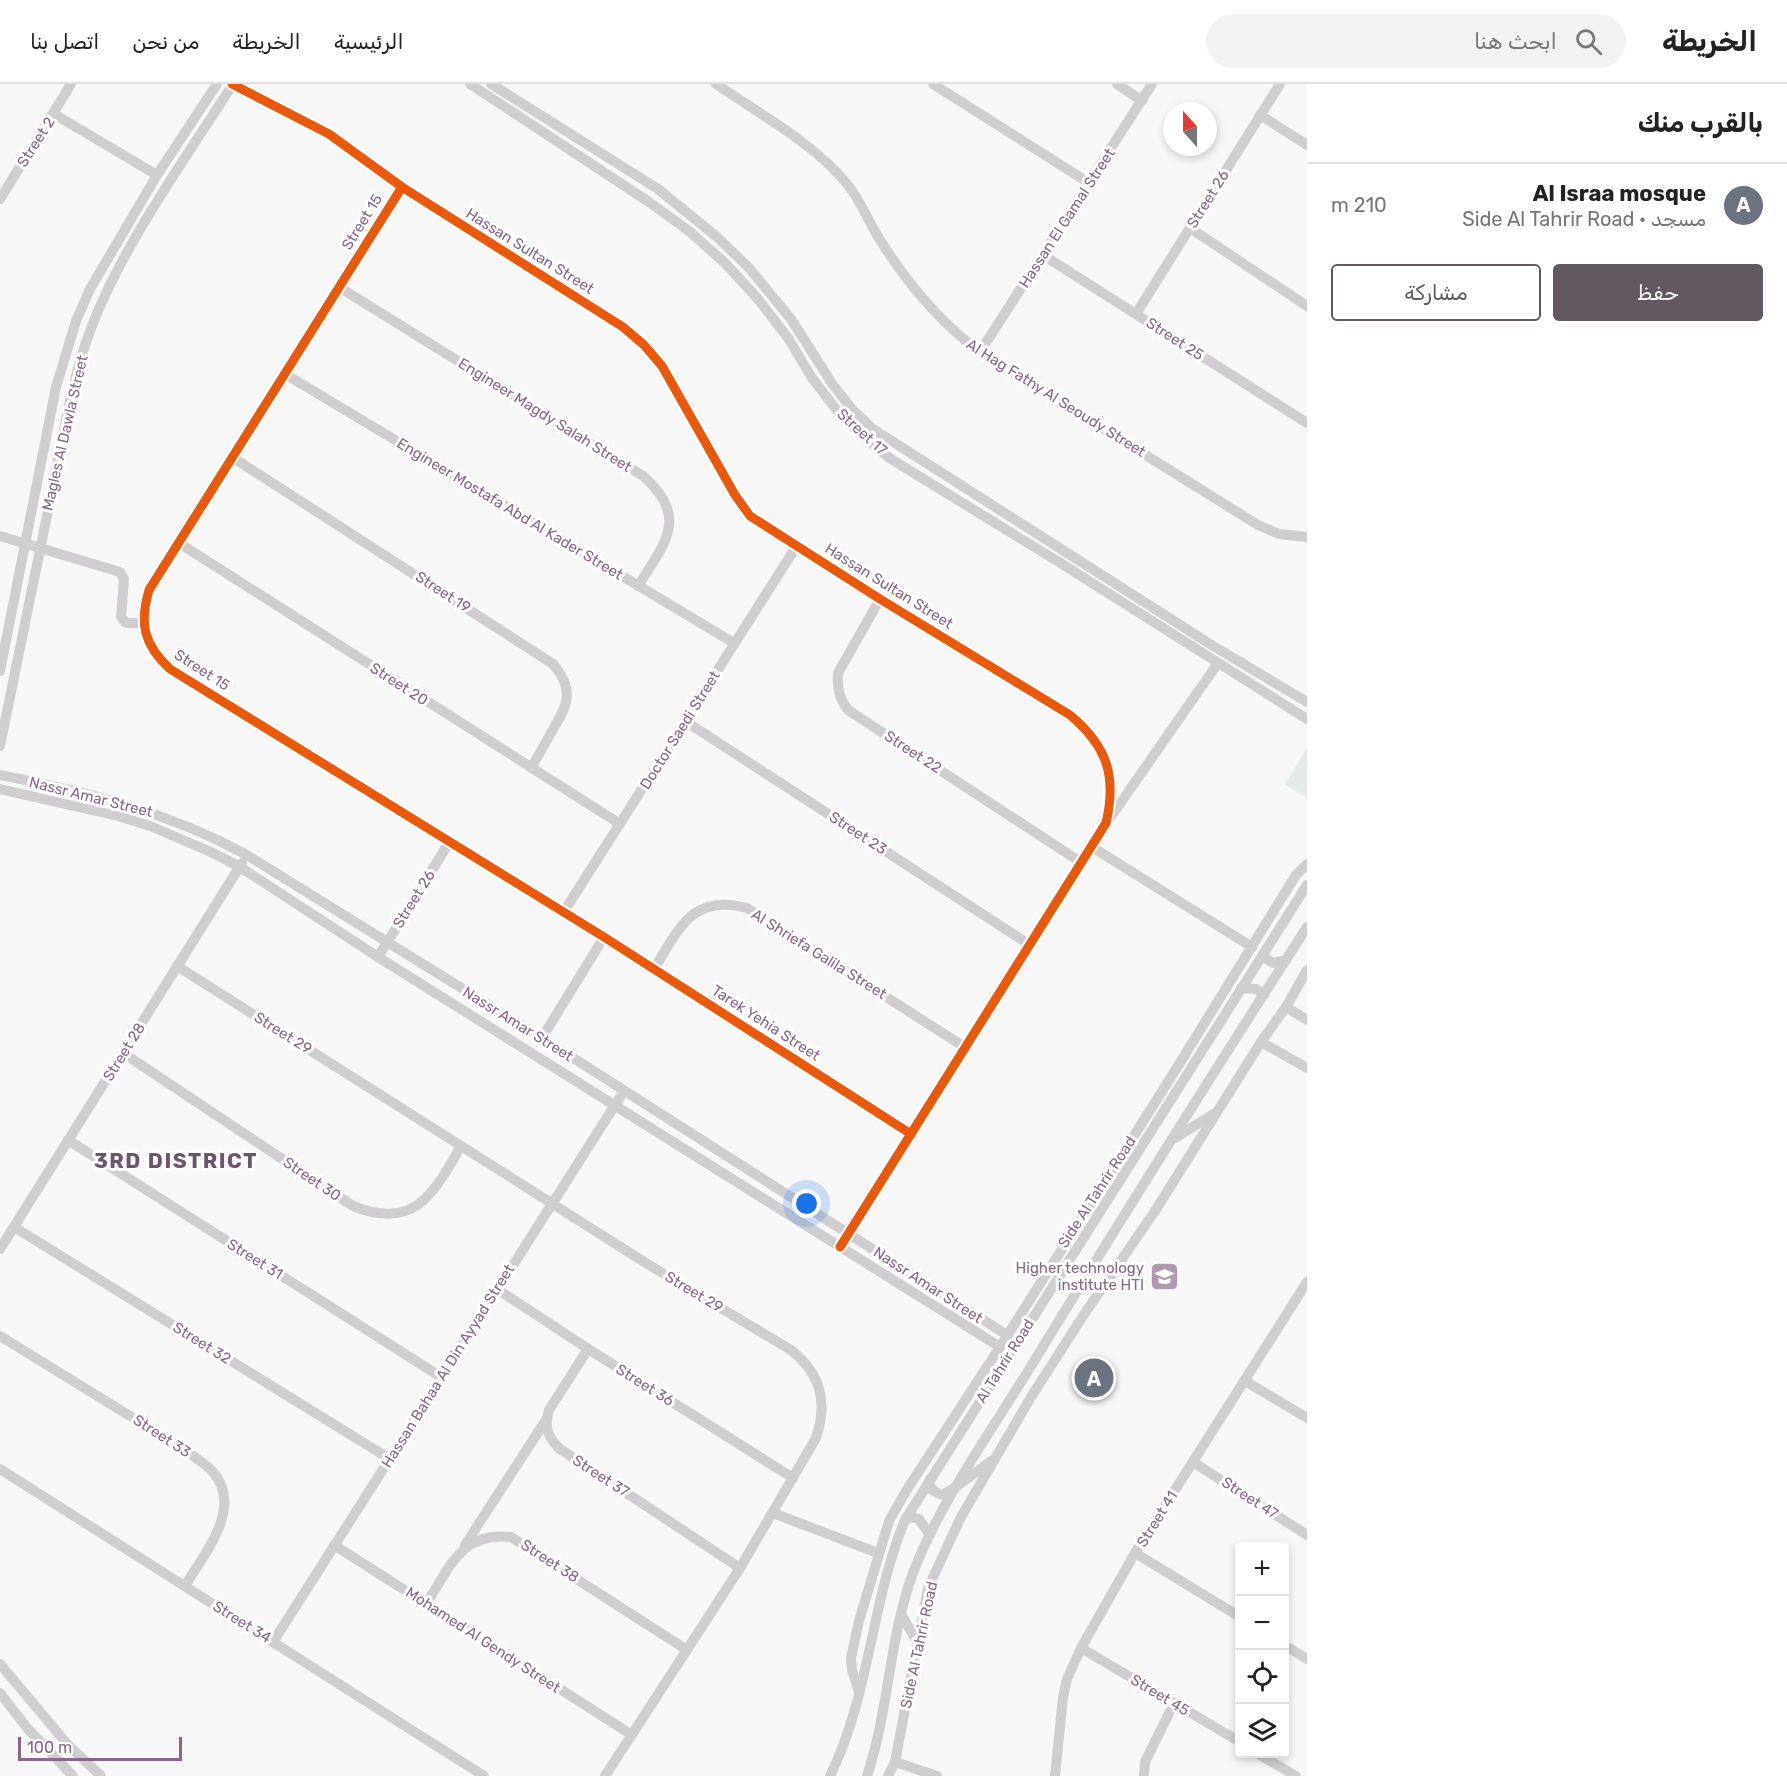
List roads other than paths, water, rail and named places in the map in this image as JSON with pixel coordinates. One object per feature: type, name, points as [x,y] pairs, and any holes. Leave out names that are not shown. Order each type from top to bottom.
[{"type":"street","name":"Street 2","points":[[0,199],[5,180],[54,114],[71,84]]},
{"type":"street","name":"Magles Al Dawla Street","points":[[0,671],[56,387],[76,321],[90,289],[157,175],[217,84]]},
{"type":"street","name":"Magles Al Dawla Street","points":[[0,746],[74,383],[97,312],[112,280],[166,186],[233,84]]},
{"type":"street","name":"Hassan Sultan Street","points":[[233,84],[329,134],[402,187],[623,327],[644,345],[662,366],[742,506],[760,524],[1070,715],[1086,728],[1102,754],[1111,783],[1111,803],[1106,823],[840,1247]]},
{"type":"street","name":"Street 17","points":[[470,84],[650,202],[689,231],[725,263],[758,299],[788,338],[812,378],[836,409],[862,436],[884,453],[1307,719]]},
{"type":"street","name":"Al Hag Fathy Al Seoudy Street","points":[[716,84],[819,154],[835,169],[849,186],[881,242],[909,281],[959,336],[980,352],[1258,525],[1278,534],[1307,537]]},
{"type":"street","points":[[933,84],[1089,183]]},
{"type":"street","points":[[1117,84],[1142,101]]},
{"type":"street","name":"Hassan El Gamal Street","points":[[980,352],[1152,84]]},
{"type":"street","name":"Street 26","points":[[1136,314],[1280,84]]},
{"type":"street","points":[[489,96],[499,86]]},
{"type":"street","points":[[498,103],[499,86]]},
{"type":"street","name":"Street 17","points":[[499,86],[658,189],[717,237],[749,268],[791,318],[833,385],[852,409],[873,429],[1210,644],[1307,702]]},
{"type":"street","points":[[54,114],[157,175]]},
{"type":"street","points":[[1260,115],[1307,145]]},
{"type":"street","name":"Street 15","points":[[402,187],[149,590],[144,608],[144,623],[149,643],[170,669],[604,937]]},
{"type":"street","points":[[1190,228],[1307,306]]},
{"type":"street","name":"Street 25","points":[[1043,255],[1307,423]]},
{"type":"street","name":"Engineer Magdy Salah Street","points":[[339,287],[643,476],[657,488],[666,503],[670,521],[668,539],[638,586]]},
{"type":"street","name":"Engineer Mostafa Abd Al Kader Street","points":[[285,374],[735,643]]},
{"type":"street","name":"Street 19","points":[[232,458],[554,664],[562,674],[567,687],[566,708],[531,768]]},
{"type":"street","points":[[0,536],[120,572],[124,579],[121,617],[126,623],[144,623]]},
{"type":"street","name":"Street 20","points":[[179,543],[620,824]]},
{"type":"street","name":"Doctor Saedi Street","points":[[563,913],[796,547]]},
{"type":"street","name":"Street 22","points":[[880,599],[838,673],[837,687],[841,700],[848,710],[1082,862]]},
{"type":"street","points":[[1106,823],[1218,663]]},
{"type":"street","name":"Street 23","points":[[685,721],[1030,945]]},
{"type":"street","name":"Nassr Amar Street","points":[[0,775],[71,789],[156,813],[218,839],[247,855],[542,1038],[1007,1335]]},
{"type":"street","name":"Nassr Amar Street","points":[[0,789],[118,816],[150,826],[240,867],[378,957],[1000,1347]]},
{"type":"street","name":"Street 26","points":[[378,957],[450,841]]},
{"type":"street","points":[[1092,847],[1252,947]]},
{"type":"street","name":"Street 28","points":[[0,1249],[247,855]]},
{"type":"street","name":"Side Al Tahrir Road","points":[[859,1695],[851,1658],[888,1521],[1173,1074],[1296,875],[1307,864]]},
{"type":"street","name":"Al Tahrir Road","points":[[830,1776],[859,1695],[889,1563],[905,1520],[1307,885]]},
{"type":"street","name":"Al Shriefa Galila Street","points":[[654,969],[684,922],[697,911],[713,904],[730,903],[747,908],[966,1048]]},
{"type":"street","name":"Al Tahrir Road","points":[[867,1776],[876,1748],[901,1614],[913,1573],[930,1535],[956,1487],[1081,1285],[1307,927]]},
{"type":"street","points":[[542,1038],[604,937]]},
{"type":"street","name":"Tarek Yehia Street","points":[[604,937],[911,1134]]},
{"type":"street","points":[[1264,953],[1265,958],[1273,963],[1286,960]]},
{"type":"street","name":"Street 29","points":[[177,966],[800,1358],[816,1380],[822,1409],[821,1424],[816,1438],[740,1568],[605,1776]]},
{"type":"street","name":"Side Al Tahrir Road","points":[[888,1776],[895,1762],[928,1588],[961,1517],[1031,1396],[1155,1211],[1261,1042],[1286,1007],[1307,970]]},
{"type":"street","points":[[1241,988],[1256,989],[1264,995]]},
{"type":"street","points":[[1286,1007],[1307,1020]]},
{"type":"street","points":[[1261,1042],[1307,1068]]},
{"type":"street","name":"Street 30","points":[[123,1053],[353,1206],[369,1212],[387,1214],[404,1211],[420,1204],[432,1194],[461,1146]]},
{"type":"street","points":[[1170,1100],[1173,1074]]},
{"type":"street","name":"Hassan Bahaa Al Din Ayyad Street","points":[[273,1642],[624,1091]]},
{"type":"street","points":[[1172,1140],[1220,1110]]},
{"type":"street","name":"Street 31","points":[[68,1140],[441,1377]]},
{"type":"street","name":"Street 32","points":[[14,1227],[390,1459]]},
{"type":"street","points":[[1040,1282],[1064,1268]]},
{"type":"street","name":"Street 41","points":[[1055,1776],[1063,1696],[1067,1679],[1081,1648],[1135,1553],[1307,1282]]},
{"type":"street","points":[[1081,1285],[1083,1316]]},
{"type":"street","name":"Street 36","points":[[497,1289],[794,1478]]},
{"type":"street","points":[[1296,1299],[1307,1306]]},
{"type":"street","name":"Street 33","points":[[0,1336],[177,1445],[214,1473],[225,1496],[223,1520],[185,1586]]},
{"type":"street","points":[[458,1555],[546,1420],[549,1410],[588,1349]]},
{"type":"street","points":[[1245,1381],[1307,1418]]},
{"type":"street","points":[[961,1407],[973,1412]]},
{"type":"street","name":"Street 37","points":[[546,1420],[547,1431],[552,1441],[560,1449],[740,1568]]},
{"type":"street","points":[[930,1479],[930,1487],[942,1495],[997,1457]]},
{"type":"street","name":"Street 47","points":[[1193,1462],[1307,1535]]},
{"type":"street","name":"Street 34","points":[[0,1469],[484,1776]]},
{"type":"street","points":[[773,1513],[878,1553]]},
{"type":"street","points":[[905,1520],[911,1517],[919,1519],[930,1535]]},
{"type":"street","name":"Street 38","points":[[426,1604],[458,1555],[468,1545],[482,1538],[496,1535],[511,1537],[687,1650]]},
{"type":"street","name":"Mohamed Al Gendy Street","points":[[334,1545],[632,1735]]},
{"type":"street","points":[[1135,1553],[1235,1615]]},
{"type":"street","points":[[901,1614],[917,1642]]},
{"type":"street","name":"Street 45","points":[[1081,1648],[1235,1740]]},
{"type":"street","points":[[1289,1648],[1307,1659]]},
{"type":"street","points":[[0,1664],[68,1745],[101,1776]]},
{"type":"street","points":[[10,1704],[9,1698],[12,1692],[21,1690]]},
{"type":"street","points":[[0,1693],[28,1729],[73,1776]]},
{"type":"street","points":[[1144,1776],[1145,1762],[1174,1703]]},
{"type":"street","points":[[1265,1758],[1296,1776]]},
{"type":"street","points":[[895,1762],[937,1776]]},
{"type":"place","name":"Higher technology institute HTI","points":[[1165,1277]]},
{"type":"place","name":"Al Israa mosque","points":[[1094,1378]]},
{"type":"district","name":"3RD DISTRICT","points":[[176,1160]]}]
